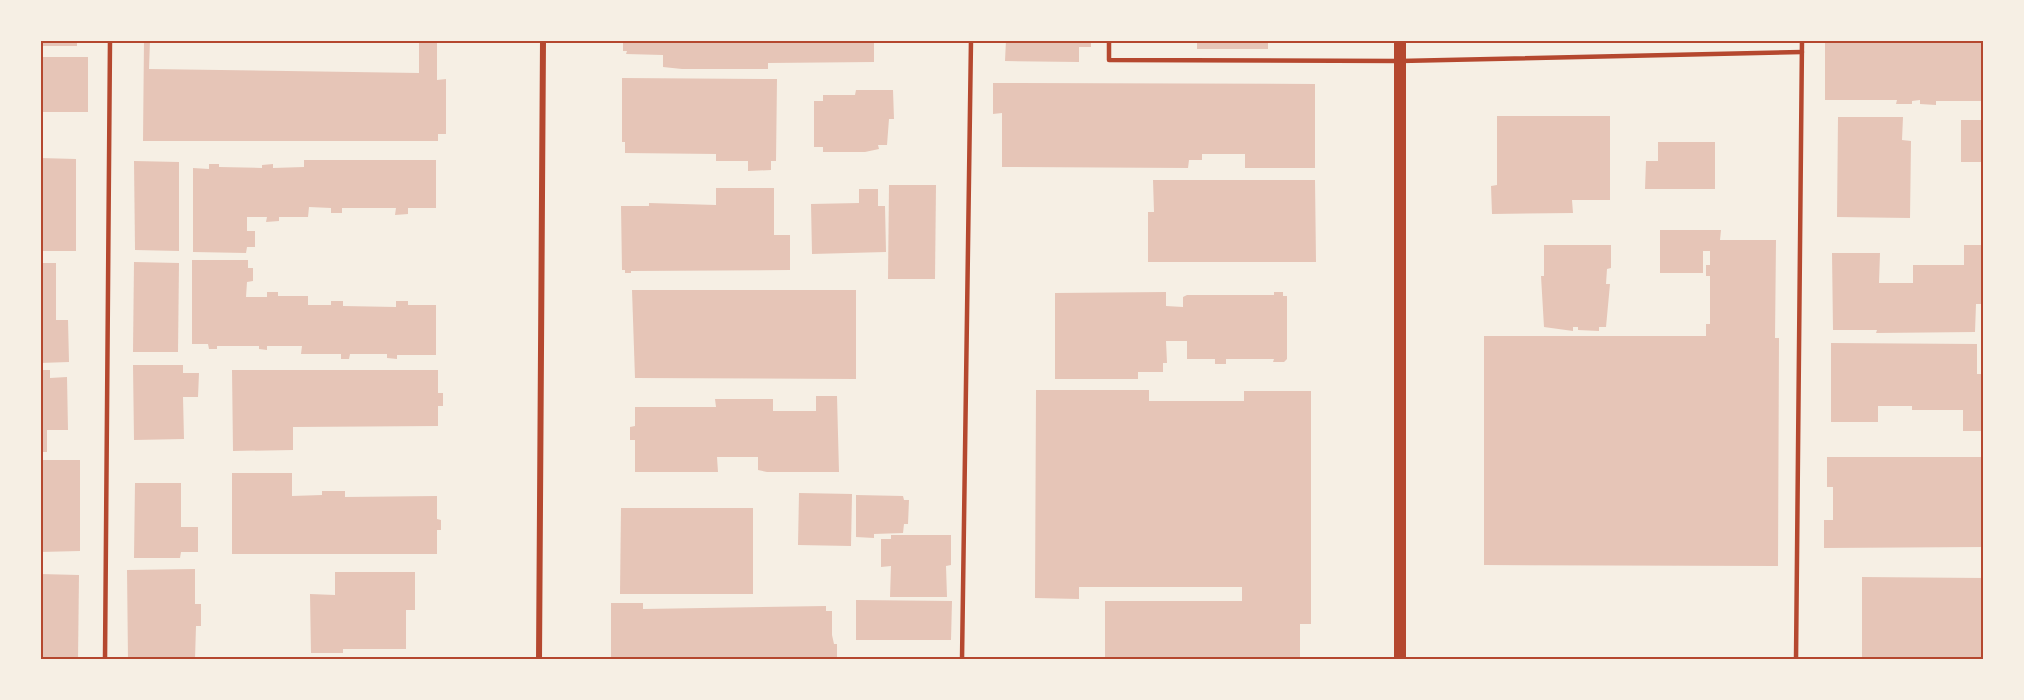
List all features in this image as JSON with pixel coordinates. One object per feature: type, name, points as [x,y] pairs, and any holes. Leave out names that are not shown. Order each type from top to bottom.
[{"type":"main road","points":[[1400,40],[1400,660]]},
{"type":"street","points":[[539,660],[543,40]]},
{"type":"lane","points":[[105,660],[110,40]]},
{"type":"lane","points":[[962,660],[971,40]]},
{"type":"lane","points":[[1108,40],[1109,60],[1400,61],[1802,52]]},
{"type":"lane","points":[[1796,660],[1802,40]]},
{"type":"building","points":[[40,40],[77,40],[77,46],[40,46]]},
{"type":"building","points":[[144,40],[150,40],[149,69],[419,73],[419,40],[437,40],[437,80],[446,79],[446,134],[438,134],[438,141],[143,141]]},
{"type":"building","points":[[623,40],[874,40],[874,62],[768,63],[768,69],[682,69],[663,67],[663,55],[626,54],[627,51],[623,51]]},
{"type":"building","points":[[1006,40],[1091,40],[1091,47],[1079,47],[1079,62],[1005,61]]},
{"type":"building","points":[[1197,40],[1268,40],[1268,49],[1197,49]]},
{"type":"building","points":[[1825,40],[1984,40],[1984,101],[1936,101],[1936,105],[1920,104],[1920,100],[1912,101],[1912,104],[1896,104],[1897,100],[1825,100]]},
{"type":"building","points":[[40,57],[88,57],[88,112],[40,112]]},
{"type":"building","points":[[622,78],[777,79],[776,161],[771,161],[771,170],[748,171],[748,161],[716,161],[716,154],[625,153],[625,142],[622,142]]},
{"type":"building","points":[[993,83],[1315,84],[1315,168],[1245,168],[1245,154],[1202,154],[1202,160],[1189,160],[1188,168],[1002,167],[1002,113],[993,114]]},
{"type":"building","points":[[856,90],[893,90],[894,119],[889,119],[887,145],[878,145],[879,149],[865,152],[823,152],[823,147],[814,147],[814,101],[823,101],[823,95],[855,95]]},
{"type":"building","points":[[1497,116],[1610,116],[1610,200],[1572,200],[1573,213],[1492,214],[1491,186],[1497,185]]},
{"type":"building","points":[[1838,117],[1903,117],[1902,140],[1911,141],[1910,218],[1837,217]]},
{"type":"building","points":[[1961,120],[1984,120],[1984,162],[1961,162]]},
{"type":"building","points":[[1658,142],[1715,142],[1715,189],[1645,189],[1646,161],[1658,161]]},
{"type":"building","points":[[40,158],[76,159],[76,251],[40,251]]},
{"type":"building","points":[[304,160],[436,160],[436,208],[408,208],[408,214],[395,215],[396,208],[342,208],[342,213],[331,213],[331,208],[309,207],[308,217],[279,217],[279,221],[266,222],[267,217],[247,217],[247,231],[255,231],[255,247],[247,247],[246,253],[193,252],[193,168],[209,169],[209,164],[219,164],[219,167],[262,168],[262,165],[273,164],[273,168],[304,167]]},
{"type":"building","points":[[134,161],[179,162],[179,251],[135,250]]},
{"type":"building","points":[[1153,180],[1315,180],[1316,262],[1148,262],[1148,212],[1154,212]]},
{"type":"building","points":[[889,185],[936,185],[935,279],[888,279]]},
{"type":"building","points":[[716,188],[774,188],[774,235],[790,235],[790,270],[631,271],[631,273],[625,273],[625,270],[622,270],[621,206],[649,206],[649,203],[716,205]]},
{"type":"building","points":[[859,189],[878,189],[878,206],[885,206],[886,252],[812,254],[811,204],[859,203]]},
{"type":"building","points":[[1660,230],[1721,230],[1720,240],[1776,240],[1775,338],[1779,338],[1778,566],[1484,565],[1484,336],[1706,336],[1706,324],[1710,324],[1710,276],[1706,276],[1706,265],[1710,265],[1710,251],[1703,251],[1703,273],[1660,273]]},
{"type":"building","points":[[1544,245],[1611,245],[1611,268],[1607,269],[1606,284],[1610,284],[1606,327],[1599,327],[1599,331],[1578,330],[1578,327],[1573,327],[1573,331],[1544,327],[1541,276],[1544,276]]},
{"type":"building","points":[[1964,245],[1984,245],[1984,304],[1976,304],[1975,332],[1876,333],[1877,330],[1833,330],[1832,253],[1880,253],[1879,283],[1913,283],[1913,265],[1964,265]]},
{"type":"building","points":[[192,260],[248,260],[248,268],[253,268],[253,281],[247,282],[246,297],[267,297],[267,292],[278,292],[278,296],[308,296],[308,305],[331,305],[331,301],[343,301],[343,306],[396,307],[396,301],[408,301],[408,305],[436,305],[436,355],[397,355],[397,359],[387,358],[387,354],[350,354],[349,359],[341,359],[341,354],[301,354],[302,346],[267,346],[267,350],[259,349],[259,346],[217,346],[217,349],[209,349],[208,344],[192,344]]},
{"type":"building","points":[[134,262],[179,263],[178,352],[133,352]]},
{"type":"building","points":[[40,263],[56,263],[56,320],[68,320],[69,362],[40,363]]},
{"type":"building","points":[[632,290],[856,290],[856,379],[635,378]]},
{"type":"building","points":[[1166,292],[1166,306],[1183,307],[1183,297],[1187,295],[1274,295],[1274,292],[1283,292],[1283,296],[1287,296],[1287,359],[1284,362],[1273,362],[1274,359],[1226,359],[1226,364],[1215,364],[1215,359],[1187,359],[1187,341],[1166,341],[1167,363],[1163,363],[1163,372],[1138,372],[1138,379],[1055,379],[1055,293]]},
{"type":"building","points":[[1831,343],[1977,344],[1977,374],[1984,374],[1984,431],[1963,431],[1963,410],[1912,410],[1912,406],[1878,406],[1878,422],[1831,422]]},
{"type":"building","points":[[133,365],[183,365],[183,373],[199,373],[198,397],[183,397],[184,439],[134,440]]},
{"type":"building","points":[[40,370],[50,370],[50,378],[67,377],[68,430],[47,430],[47,452],[40,452]]},
{"type":"building","points":[[232,370],[438,370],[438,393],[443,393],[443,406],[438,406],[438,426],[293,427],[293,450],[233,451]]},
{"type":"building","points":[[1036,390],[1149,390],[1149,401],[1244,401],[1244,391],[1311,391],[1311,624],[1300,624],[1300,660],[1105,660],[1105,601],[1242,601],[1242,587],[1079,587],[1079,599],[1035,598]]},
{"type":"building","points":[[816,396],[837,396],[839,472],[767,472],[758,470],[758,457],[717,457],[718,472],[635,472],[635,440],[630,440],[630,427],[635,426],[635,407],[716,407],[715,399],[773,399],[773,411],[816,411]]},
{"type":"building","points":[[1827,457],[1984,457],[1984,547],[1824,548],[1824,520],[1833,520],[1833,487],[1827,487]]},
{"type":"building","points":[[40,460],[80,460],[80,551],[40,552]]},
{"type":"building","points":[[232,473],[292,473],[292,496],[322,495],[322,491],[345,491],[345,497],[437,496],[437,519],[441,520],[441,530],[437,530],[437,554],[232,554]]},
{"type":"building","points":[[135,483],[181,483],[181,527],[198,527],[198,552],[181,552],[180,558],[134,558]]},
{"type":"building","points":[[799,493],[852,494],[851,546],[798,545]]},
{"type":"building","points":[[856,495],[903,496],[904,500],[909,500],[908,524],[904,524],[903,533],[874,534],[874,538],[856,537]]},
{"type":"building","points":[[621,508],[753,508],[753,594],[620,594]]},
{"type":"building","points":[[891,535],[951,535],[951,565],[946,566],[947,597],[890,597],[891,566],[881,567],[881,539],[891,539]]},
{"type":"building","points":[[195,569],[195,604],[201,604],[201,626],[196,626],[195,659],[128,660],[127,570]]},
{"type":"building","points":[[335,572],[415,572],[415,610],[406,610],[406,649],[343,649],[343,653],[311,653],[310,594],[335,595]]},
{"type":"building","points":[[40,574],[79,575],[78,660],[40,660]]},
{"type":"building","points":[[1862,577],[1984,578],[1984,660],[1862,660]]},
{"type":"building","points":[[856,600],[952,601],[951,640],[856,640]]},
{"type":"building","points":[[611,603],[643,603],[643,609],[826,606],[826,611],[832,611],[832,635],[834,644],[837,644],[837,660],[611,660]]}]
